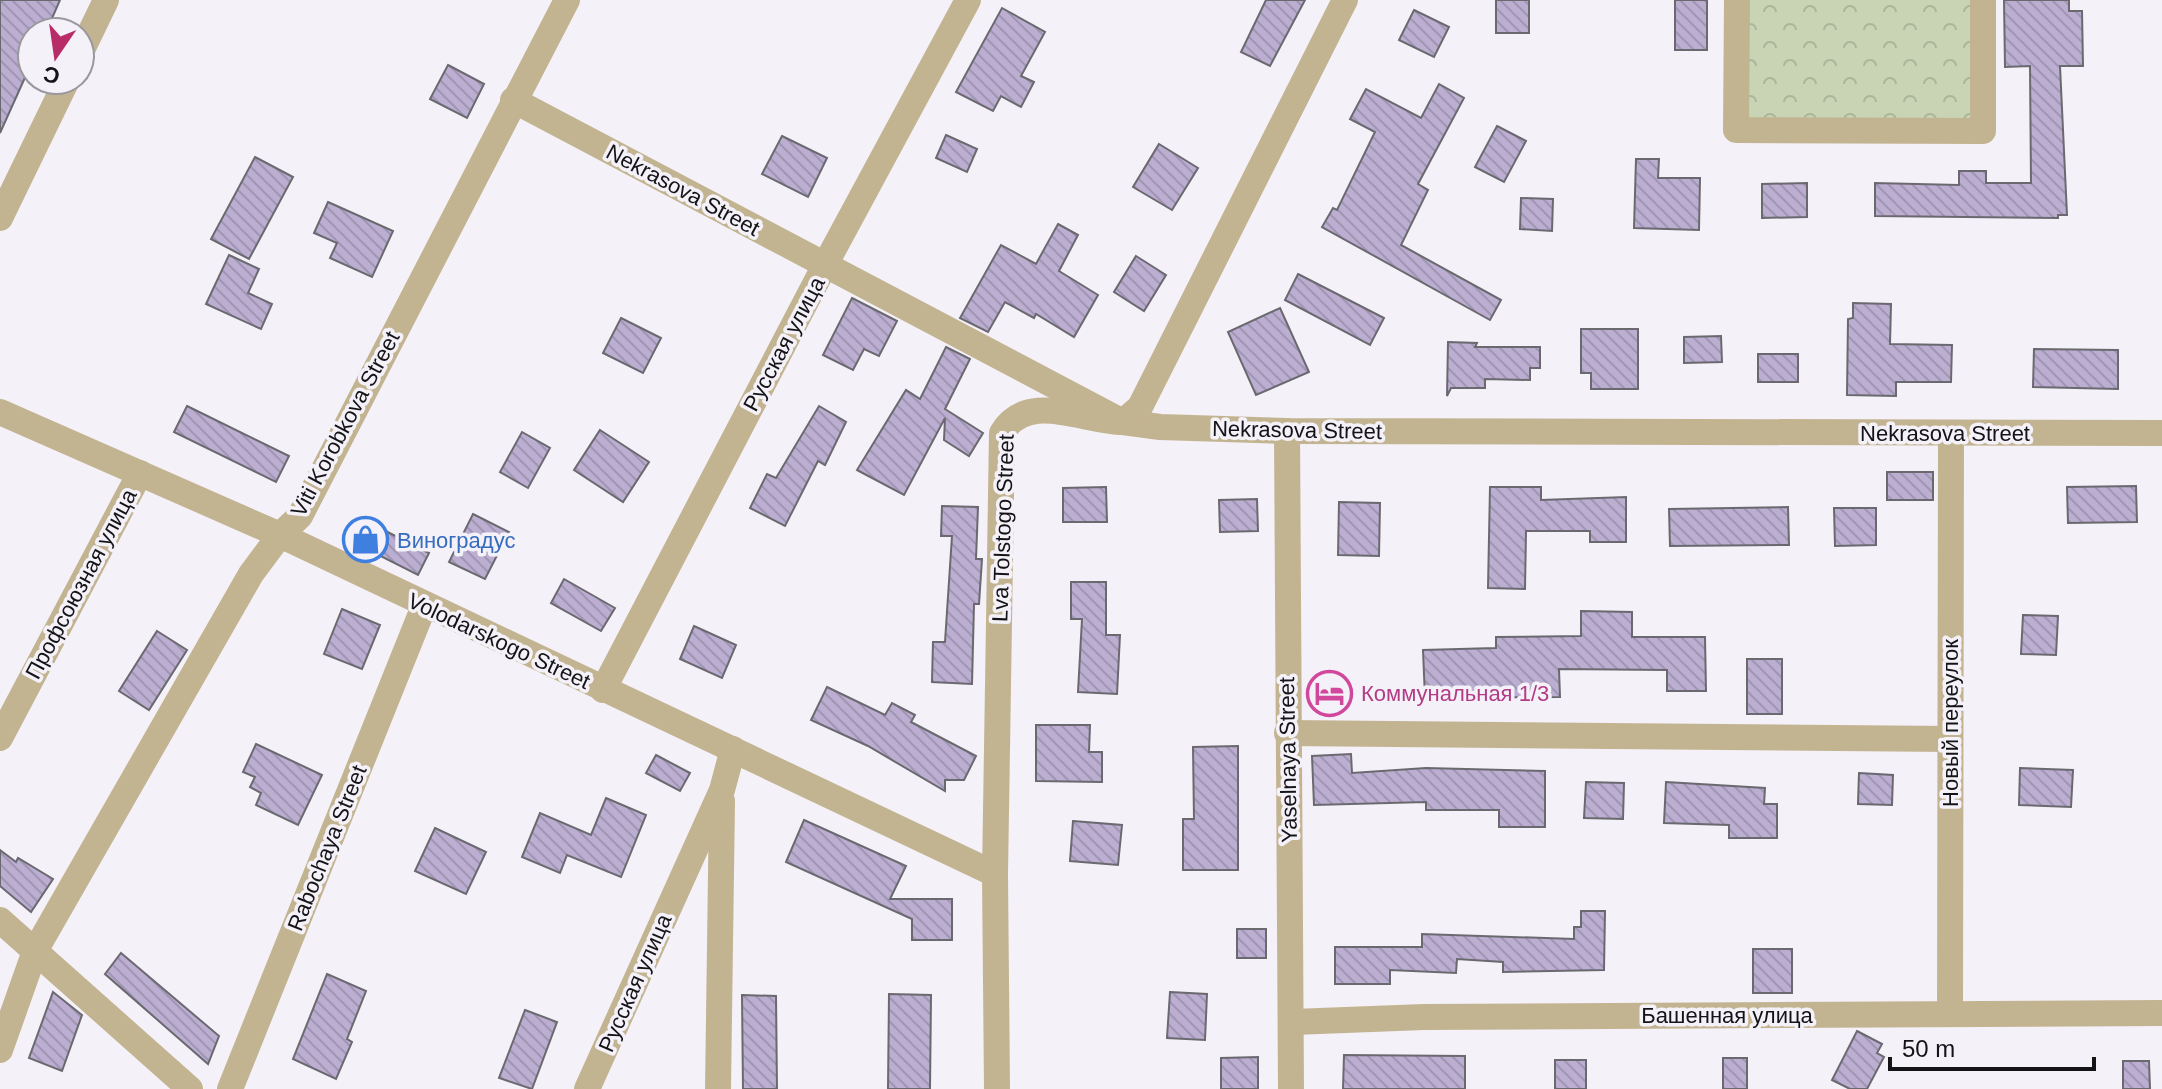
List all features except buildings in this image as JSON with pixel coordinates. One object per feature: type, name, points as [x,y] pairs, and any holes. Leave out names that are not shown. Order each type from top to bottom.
[{"type":"street","points":[[96,21],[106,0]]},
{"type":"street","name":"Viti Korobkova Street","points":[[0,1050],[35,951],[251,574],[280,535],[300,516],[567,0]]},
{"type":"street","name":"Русская улица","points":[[603,690],[825,265],[968,0]]},
{"type":"street","points":[[1123,422],[1140,407],[1148,393],[1345,0]]},
{"type":"street","points":[[1737,0],[1736,130],[1983,131],[1983,0]]},
{"type":"street","points":[[0,218],[59,96]]},
{"type":"street","name":"Nekrasova Street","points":[[513,100],[1123,422],[1160,427],[1287,431],[2162,433]]},
{"type":"street","name":"Lva Tolstogo Street","points":[[997,1089],[995,874],[1002,433],[1009,420],[1022,411],[1077,414],[1123,422]]},
{"type":"street","name":"Volodarskogo Street","points":[[0,412],[280,535],[424,606],[995,874]]},
{"type":"street","name":"Yaselnaya Street","points":[[1287,431],[1287,733],[1293,1022],[1291,1089]]},
{"type":"street","name":"Новый переулок","points":[[1950,1013],[1951,434]]},
{"type":"street","name":"Профсоюзная улица","points":[[0,738],[140,473]]},
{"type":"street","name":"Rabochaya Street","points":[[230,1089],[424,606]]},
{"type":"street","points":[[1287,733],[1950,739]]},
{"type":"street","name":"Русская улица","points":[[587,1089],[722,790],[733,749]]},
{"type":"street","name":"Русская улица","points":[[718,1089],[722,790]]},
{"type":"street","points":[[0,920],[190,1089]]},
{"type":"street","name":"Башенная улица","points":[[1293,1022],[2162,1013]]},
{"type":"green space","points":[[1747,0],[1970,0],[1970,124],[1748,123]]},
{"type":"place","name":"Виноградус","points":[[366,540]]},
{"type":"place","name":"Коммунальная 1/3","points":[[1330,693]]}]
